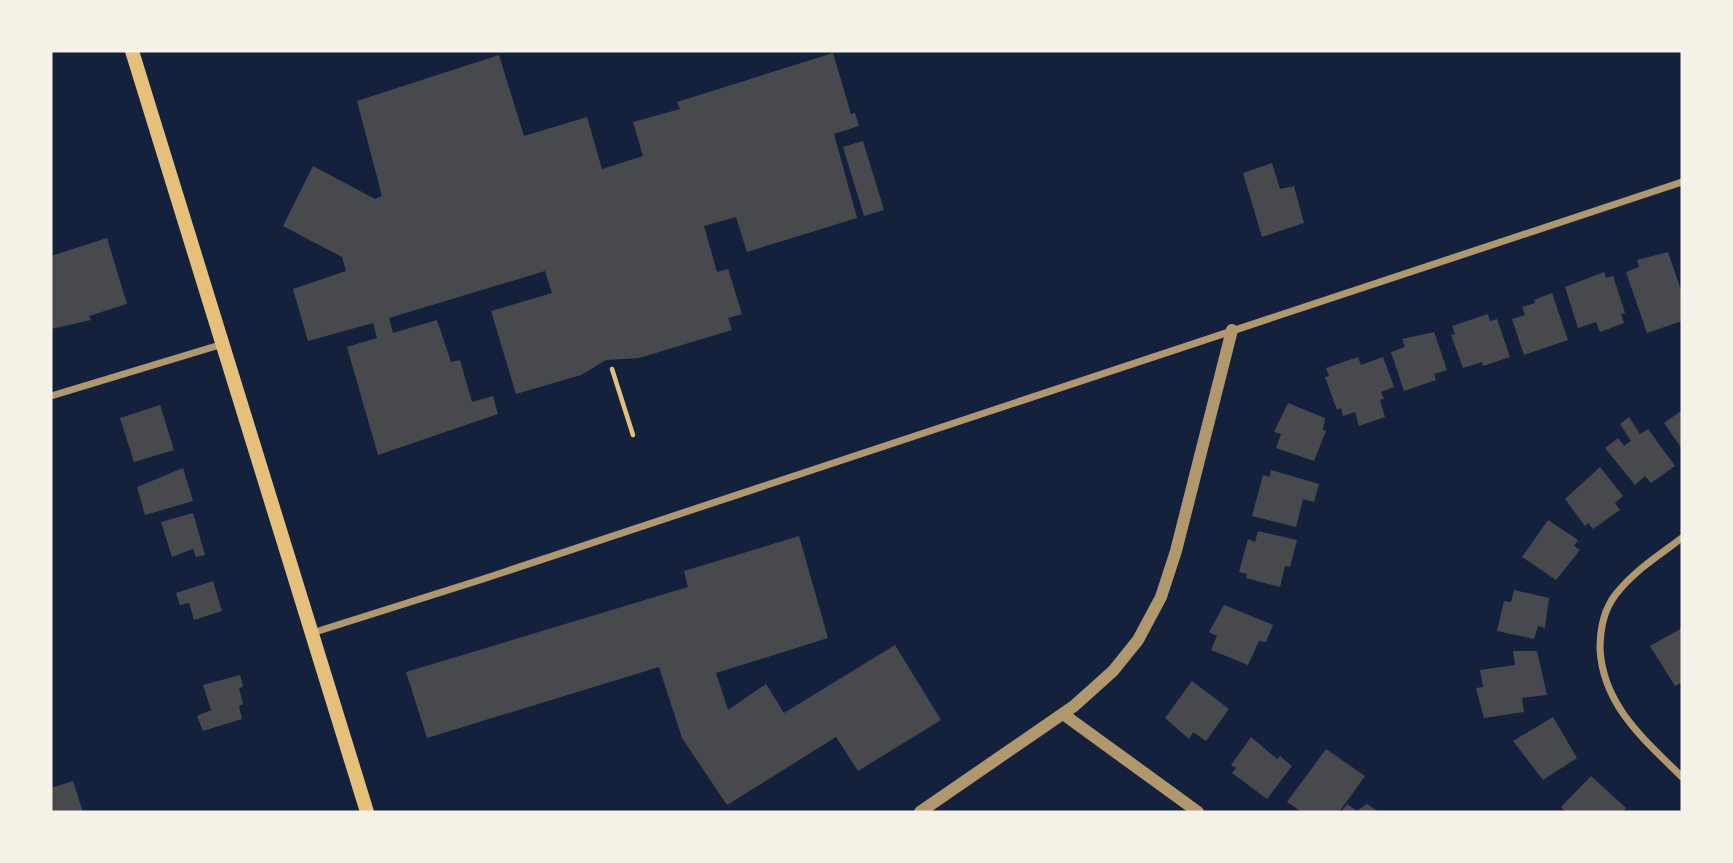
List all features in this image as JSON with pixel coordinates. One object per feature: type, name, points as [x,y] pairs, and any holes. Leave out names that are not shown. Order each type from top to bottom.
[{"type":"main road","points":[[132,51],[366,812]]},
{"type":"street","points":[[312,633],[1682,182]]},
{"type":"street","points":[[920,812],[1063,714],[1112,671],[1138,640],[1161,597],[1176,551],[1231,330]]},
{"type":"street","points":[[51,396],[223,344]]},
{"type":"street","points":[[1682,538],[1637,570],[1614,596],[1600,630],[1601,668],[1611,698],[1634,729],[1682,778]]},
{"type":"street","points":[[1063,714],[1198,812]]},
{"type":"path","points":[[612,369],[633,435]]},
{"type":"building","points":[[833,53],[851,114],[855,113],[859,126],[834,134],[857,218],[747,252],[736,217],[704,226],[717,272],[728,269],[742,314],[728,318],[732,330],[639,358],[606,360],[581,375],[516,394],[491,311],[552,293],[545,271],[389,318],[393,333],[437,320],[451,362],[460,360],[472,402],[493,396],[498,414],[378,455],[347,347],[377,338],[373,323],[308,341],[293,289],[346,271],[342,257],[283,226],[313,166],[375,199],[382,196],[357,101],[499,55],[524,136],[587,117],[602,169],[643,156],[633,122],[680,109],[677,102]]},
{"type":"building","points":[[863,141],[884,210],[864,216],[843,147]]},
{"type":"building","points":[[1272,163],[1280,189],[1294,186],[1304,223],[1262,237],[1243,173]]},
{"type":"building","points":[[107,238],[127,304],[89,316],[91,320],[51,329],[51,256]]},
{"type":"building","points":[[1668,252],[1682,293],[1682,321],[1647,333],[1626,272],[1639,267],[1637,260]]},
{"type":"building","points":[[1604,272],[1606,278],[1613,276],[1625,313],[1621,314],[1624,323],[1600,332],[1596,322],[1578,328],[1565,287]]},
{"type":"building","points":[[1552,293],[1568,340],[1524,355],[1512,319],[1525,315],[1522,307]]},
{"type":"building","points":[[1488,314],[1490,321],[1497,319],[1510,357],[1483,366],[1482,362],[1463,368],[1451,335],[1455,334],[1452,326]]},
{"type":"building","points":[[1434,332],[1447,370],[1434,374],[1436,380],[1404,391],[1391,352],[1405,347],[1402,339]]},
{"type":"building","points":[[1358,357],[1361,365],[1383,357],[1394,387],[1381,392],[1384,399],[1380,400],[1385,417],[1359,426],[1355,412],[1343,416],[1341,408],[1337,410],[1325,377],[1329,376],[1326,368]]},
{"type":"building","points":[[1288,403],[1325,418],[1323,430],[1326,431],[1314,461],[1276,448],[1281,434],[1274,432]]},
{"type":"building","points":[[160,405],[174,450],[134,462],[120,418]]},
{"type":"building","points":[[1682,410],[1682,449],[1664,423]]},
{"type":"building","points":[[1629,417],[1640,434],[1648,429],[1675,466],[1651,483],[1645,476],[1635,485],[1605,448],[1618,438],[1624,446],[1631,441],[1620,424]]},
{"type":"building","points":[[1600,467],[1623,496],[1615,503],[1620,510],[1593,529],[1588,523],[1585,526],[1565,499]]},
{"type":"building","points":[[183,468],[193,501],[145,515],[137,487]]},
{"type":"building","points":[[1271,470],[1319,484],[1314,502],[1303,499],[1296,527],[1252,516],[1263,475],[1270,477]]},
{"type":"building","points":[[193,513],[205,555],[196,557],[193,549],[172,557],[161,522]]},
{"type":"building","points":[[1548,520],[1578,540],[1574,546],[1580,550],[1556,580],[1522,557]]},
{"type":"building","points":[[1258,531],[1297,540],[1290,567],[1285,566],[1280,587],[1246,578],[1247,574],[1239,572],[1248,539],[1255,542]]},
{"type":"building","points":[[799,536],[828,638],[716,673],[728,710],[766,684],[784,713],[895,645],[941,720],[858,771],[836,737],[727,805],[682,738],[659,667],[427,738],[406,672],[688,587],[684,571]]},
{"type":"building","points":[[213,581],[222,611],[194,620],[189,603],[180,605],[176,593]]},
{"type":"building","points":[[1514,590],[1549,598],[1545,628],[1538,626],[1534,639],[1497,631],[1504,601],[1511,602]]},
{"type":"building","points":[[1224,605],[1273,625],[1266,642],[1259,641],[1248,665],[1211,650],[1217,636],[1209,632]]},
{"type":"building","points":[[1682,628],[1682,682],[1675,686],[1650,646]]},
{"type":"building","points":[[1513,651],[1537,651],[1547,695],[1522,698],[1524,712],[1484,718],[1476,688],[1483,687],[1480,670],[1515,665]]},
{"type":"building","points":[[240,675],[243,686],[239,689],[243,704],[239,706],[242,719],[203,731],[197,716],[211,710],[203,685]]},
{"type":"building","points":[[1192,681],[1229,709],[1206,741],[1193,732],[1189,739],[1165,718]]},
{"type":"building","points":[[1553,717],[1577,758],[1543,780],[1513,741]]},
{"type":"building","points":[[1251,737],[1277,759],[1280,756],[1292,766],[1267,799],[1232,773],[1236,768],[1231,765]]},
{"type":"building","points":[[1326,749],[1365,776],[1339,812],[1302,812],[1287,802]]},
{"type":"building","points":[[1591,776],[1626,808],[1622,812],[1566,812],[1561,807]]},
{"type":"building","points":[[73,781],[83,812],[51,812],[51,788]]},
{"type":"building","points":[[1347,804],[1357,811],[1367,804],[1379,812],[1341,812]]}]
